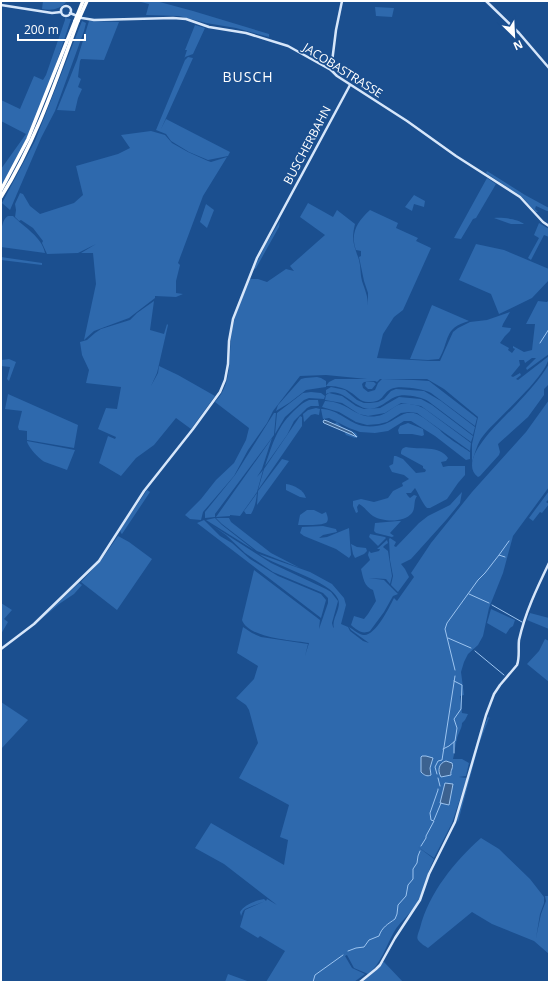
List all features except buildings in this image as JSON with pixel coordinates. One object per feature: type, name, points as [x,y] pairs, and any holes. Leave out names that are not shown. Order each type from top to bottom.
[{"type":"highway","points":[[1,197],[12,179],[42,117],[83,1]]},
{"type":"highway","points":[[1,190],[30,133],[77,21],[87,1]]},
{"type":"main road","points":[[331,70],[336,30],[342,1]]},
{"type":"main road","points":[[486,1],[519,33],[549,68]]},
{"type":"main road","points":[[1,5],[52,13],[61,12],[65,16],[69,15],[70,8],[67,6],[62,8],[61,12]]},
{"type":"main road","name":"JACOBASTRASSE","points":[[70,13],[82,18],[94,20],[180,18],[209,26],[239,31],[288,46],[331,70],[332,73],[407,121],[520,197],[543,222],[549,226]]},
{"type":"main road","name":"BUSCHERBAHN","points":[[1,649],[34,624],[99,561],[144,491],[193,430],[220,392],[225,380],[228,364],[229,341],[234,315],[257,258],[350,85]]},
{"type":"main road","points":[[360,982],[380,965],[395,938],[420,900],[429,874],[455,822],[486,715],[494,694],[519,661],[518,645],[520,637],[531,602],[549,563]]},
{"type":"shaded area","points":[[43,1],[67,1],[59,8],[50,10],[42,9]]},
{"type":"shaded area","points":[[137,1],[156,1],[193,11],[269,34],[269,37],[236,28],[206,23],[179,16],[146,15],[149,4]]},
{"type":"shaded area","points":[[375,7],[394,8],[392,17],[376,16]]},
{"type":"shaded area","points":[[65,18],[71,19],[43,103],[1,188],[1,169],[26,134],[1,121],[1,100],[20,109],[34,76],[43,80]]},
{"type":"shaded area","points":[[82,21],[86,23],[84,31],[55,111],[41,138],[10,210],[2,203],[35,141]]},
{"type":"shaded area","points":[[89,21],[119,22],[104,60],[81,59],[80,61],[78,77],[81,79],[78,87],[82,89],[75,111],[57,110],[77,60]]},
{"type":"shaded area","points":[[195,25],[205,28],[193,54],[185,57],[184,59],[187,50],[185,50]]},
{"type":"shaded area","points":[[188,57],[193,58],[161,129],[166,119],[230,152],[228,156],[208,160],[189,152],[171,141],[166,134],[156,130],[185,60]]},
{"type":"shaded area","points":[[151,131],[165,135],[172,143],[208,161],[211,162],[227,157],[203,196],[178,263],[180,265],[176,281],[176,293],[183,294],[176,297],[155,296],[155,298],[129,318],[94,331],[84,340],[96,284],[93,253],[81,253],[96,244],[78,253],[47,254],[42,243],[43,241],[33,228],[21,220],[19,221],[15,217],[15,204],[20,193],[23,194],[30,206],[40,214],[74,203],[83,195],[76,166],[118,154],[130,148],[121,135]]},
{"type":"shaded area","points":[[487,171],[549,208],[549,211],[536,206],[535,209],[538,212],[536,212],[522,197],[486,173]]},
{"type":"shaded area","points":[[487,178],[496,184],[476,218],[473,219],[461,239],[454,238]]},
{"type":"shaded area","points":[[414,195],[425,201],[424,207],[414,204],[412,211],[405,207]]},
{"type":"shaded area","points":[[308,203],[333,217],[337,210],[355,224],[353,234],[354,242],[354,233],[358,223],[370,210],[398,223],[396,228],[418,238],[416,241],[431,248],[403,310],[394,317],[383,334],[377,358],[440,361],[453,332],[458,328],[470,322],[487,320],[510,312],[502,327],[511,328],[500,343],[509,348],[508,350],[512,353],[515,349],[513,346],[524,352],[532,350],[535,324],[526,324],[538,301],[549,301],[549,354],[527,370],[526,368],[536,358],[532,358],[525,363],[524,360],[519,360],[520,365],[511,376],[513,377],[520,373],[521,375],[516,379],[518,380],[549,356],[547,364],[531,385],[483,436],[472,462],[472,444],[478,417],[444,389],[427,379],[367,379],[326,375],[300,376],[273,411],[267,423],[248,450],[234,476],[203,512],[201,520],[190,519],[185,515],[201,499],[216,480],[234,463],[246,440],[249,428],[215,402],[221,394],[228,375],[233,325],[250,279],[258,279],[267,282],[286,269],[294,271],[290,266],[325,235],[300,217]],"holes":[[[356,250],[361,251],[361,256],[359,257],[368,293],[368,306]]]},
{"type":"shaded area","points":[[206,204],[214,210],[207,228],[200,222]]},
{"type":"shaded area","points":[[8,216],[13,216],[36,237],[45,253],[1,247],[2,225],[5,218]]},
{"type":"shaded area","points":[[494,218],[510,219],[524,224],[511,224]]},
{"type":"shaded area","points":[[280,221],[279,227],[256,268],[253,270],[266,244]]},
{"type":"shaded area","points":[[539,223],[549,229],[549,237],[544,235],[531,260],[528,258],[539,238],[534,235]]},
{"type":"shaded area","points":[[476,244],[504,250],[549,269],[549,280],[532,298],[499,314],[491,294],[459,280]]},
{"type":"shaded area","points":[[1,257],[42,263],[42,265],[1,260]]},
{"type":"shaded area","points":[[154,301],[150,330],[164,334],[167,324],[168,325],[157,373],[151,386],[158,373],[159,366],[215,396],[191,429],[176,418],[154,445],[136,458],[121,476],[99,463],[108,436],[115,439],[116,437],[98,429],[106,408],[117,409],[121,387],[86,383],[89,370],[82,355],[80,342],[87,340],[101,329],[130,320]]},
{"type":"shaded area","points":[[432,305],[469,321],[455,327],[451,331],[439,359],[410,359]]},
{"type":"shaded area","points":[[9,359],[16,362],[9,381],[7,379],[10,367],[1,366],[1,360]]},
{"type":"shaded area","points":[[549,364],[549,384],[544,389],[544,395],[528,417],[498,444],[500,452],[499,455],[478,477],[473,470],[473,460],[477,450],[484,439],[534,385]]},
{"type":"shaded area","points":[[317,377],[326,381],[326,387],[306,390],[276,411],[278,405],[301,379]]},
{"type":"shaded area","points":[[335,379],[380,379],[377,382],[364,382],[362,384],[363,388],[368,392],[375,390],[378,383],[382,379],[429,381],[477,418],[475,426],[431,393],[417,389],[400,387],[391,389],[377,401],[365,402],[345,389],[326,386],[329,382]]},
{"type":"shaded area","points":[[366,382],[374,382],[376,384],[372,389],[368,389],[365,386]]},
{"type":"shaded area","points":[[331,387],[345,390],[357,400],[364,403],[378,402],[384,399],[391,391],[396,389],[424,391],[441,401],[475,427],[473,435],[428,401],[421,398],[407,395],[399,396],[370,409],[359,406],[343,395],[332,392],[326,394],[326,390]]},
{"type":"shaded area","points":[[303,393],[321,393],[325,396],[324,399],[309,398],[304,400],[285,417],[275,434],[277,413]]},
{"type":"shaded area","points":[[329,393],[342,396],[356,406],[364,409],[380,408],[399,397],[421,399],[432,405],[473,436],[471,442],[421,406],[401,403],[385,413],[368,416],[359,414],[342,403],[325,400],[326,395]]},
{"type":"shaded area","points":[[8,394],[78,425],[74,448],[27,440],[27,431],[19,430],[18,427],[22,411],[5,409]]},
{"type":"shaded area","points":[[309,400],[318,400],[319,406],[311,406],[307,408],[294,421],[287,435],[265,466],[276,435],[284,422],[299,406]]},
{"type":"shaded area","points":[[549,400],[549,487],[513,536],[503,573],[489,608],[483,636],[478,645],[468,654],[464,662],[461,672],[464,695],[460,696],[462,713],[468,714],[462,723],[456,741],[453,759],[462,759],[469,763],[466,776],[459,777],[467,778],[452,823],[434,858],[418,847],[434,859],[417,903],[412,911],[396,928],[380,960],[368,974],[354,968],[347,955],[345,956],[352,968],[365,974],[354,982],[266,982],[285,951],[260,936],[258,938],[240,927],[245,910],[265,901],[245,909],[241,916],[240,912],[247,905],[264,899],[266,901],[267,899],[277,905],[224,864],[195,848],[211,823],[284,865],[288,840],[280,837],[289,805],[239,778],[258,743],[249,710],[246,705],[236,698],[254,679],[258,666],[237,653],[243,627],[261,637],[308,644],[305,656],[309,643],[261,634],[246,626],[242,620],[254,570],[320,620],[319,629],[328,603],[328,598],[323,593],[273,572],[245,553],[226,535],[213,526],[271,563],[331,592],[338,601],[332,623],[334,628],[333,625],[339,602],[333,592],[315,580],[259,554],[310,572],[332,584],[344,598],[346,605],[341,624],[348,627],[350,631],[363,641],[369,643],[349,627],[362,635],[373,631],[394,598],[397,601],[414,577],[411,573],[431,543],[472,492],[526,432]],"holes":[[[422,756],[433,760],[430,768],[431,775],[421,766]],[[443,762],[451,771],[444,776],[439,769]],[[445,783],[453,784],[449,805],[440,803]]]},
{"type":"shaded area","points":[[325,401],[338,403],[357,413],[371,417],[383,414],[401,404],[412,404],[419,406],[471,443],[470,451],[417,413],[401,413],[387,422],[367,425],[356,422],[339,412],[322,407]]},
{"type":"shaded area","points":[[316,408],[320,409],[319,415],[311,415],[304,422],[303,414],[308,410]]},
{"type":"shaded area","points":[[321,409],[327,409],[338,413],[359,425],[367,426],[385,424],[408,413],[417,414],[470,452],[470,459],[466,460],[435,436],[411,421],[404,421],[388,431],[375,433],[360,432],[329,418],[323,419]]},
{"type":"shaded area","points":[[274,413],[276,413],[274,435],[215,514],[215,517],[205,518],[205,512],[235,475]]},
{"type":"shaded area","points":[[300,416],[302,417],[302,426],[258,490],[264,469]]},
{"type":"shaded area","points":[[324,420],[352,432],[357,437],[324,423]]},
{"type":"shaded area","points":[[337,422],[342,427],[356,433],[358,437],[355,438],[346,435],[344,431],[356,436],[352,432],[334,424]]},
{"type":"shaded area","points":[[408,423],[423,429],[424,435],[399,434],[398,430],[400,426]]},
{"type":"shaded area","points":[[272,438],[262,469],[257,477],[263,470],[257,492],[240,516],[230,515],[216,517]]},
{"type":"shaded area","points":[[27,441],[75,450],[67,470],[43,461],[31,449]]},
{"type":"shaded area","points":[[406,447],[440,451],[448,458],[446,461],[441,462],[443,467],[465,466],[465,475],[447,499],[430,508],[425,506],[415,488],[411,493],[406,493],[410,498],[414,495],[417,496],[412,513],[404,519],[388,520],[377,518],[371,515],[359,504],[357,507],[358,512],[356,513],[353,506],[353,501],[361,499],[374,502],[388,498],[393,491],[403,486],[402,483],[409,479],[404,475],[392,472],[389,466],[393,464],[394,456],[403,459],[416,473],[425,472],[426,470],[423,466],[401,454],[402,449]]},
{"type":"shaded area","points":[[282,459],[289,461],[257,505],[258,491]]},
{"type":"shaded area","points":[[286,484],[298,488],[306,498],[300,497],[286,490]]},
{"type":"shaded area","points":[[147,490],[150,492],[122,534],[120,530]]},
{"type":"shaded area","points":[[549,491],[549,499],[546,502],[549,504],[533,521],[529,518]]},
{"type":"shaded area","points":[[462,492],[460,503],[447,519],[411,559],[401,564],[409,577],[398,592],[391,585],[393,576],[390,560],[389,539],[390,538],[396,542],[394,546],[396,547],[419,523],[428,516],[450,505]]},
{"type":"shaded area","points":[[257,493],[251,514],[246,514],[244,511]]},
{"type":"shaded area","points":[[307,510],[314,510],[322,514],[326,512],[328,521],[317,525],[298,525],[300,515]]},
{"type":"shaded area","points":[[215,518],[222,525],[254,550],[206,520]]},
{"type":"shaded area","points":[[216,518],[229,518],[231,522],[271,553],[300,568],[257,551]]},
{"type":"shaded area","points":[[204,520],[220,536],[232,543],[250,559],[278,576],[321,594],[326,600],[321,618],[197,523]]},
{"type":"shaded area","points":[[401,521],[390,533],[394,536],[392,537],[376,533],[374,531],[375,523]]},
{"type":"shaded area","points":[[323,526],[336,529],[337,532],[323,535],[319,538],[327,537],[349,528],[351,555],[349,558],[336,549],[300,533],[302,527]]},
{"type":"shaded area","points":[[370,534],[386,538],[378,546],[369,537]]},
{"type":"shaded area","points":[[118,536],[152,559],[117,610],[81,582],[102,559]]},
{"type":"shaded area","points":[[387,540],[388,543],[383,547],[388,551],[392,576],[390,584],[386,579],[369,578],[384,580],[398,594],[393,596],[384,612],[370,631],[362,632],[351,625],[354,616],[364,619],[376,601],[373,590],[368,587],[364,581],[361,569],[370,560],[368,555],[369,551],[371,553],[379,551],[380,549],[377,549]]},
{"type":"shaded area","points":[[351,544],[357,547],[366,548],[367,551],[355,558]]},
{"type":"shaded area","points":[[79,583],[82,585],[74,594],[59,604],[39,621]]},
{"type":"shaded area","points":[[1,603],[12,610],[4,619],[8,622],[1,634]]},
{"type":"shaded area","points":[[491,609],[515,620],[513,626],[506,634],[487,623]]},
{"type":"shaded area","points":[[530,613],[549,618],[549,629],[527,620]]},
{"type":"shaded area","points":[[545,639],[549,641],[549,682],[527,664],[539,651]]},
{"type":"shaded area","points":[[1,702],[28,720],[1,749]]},
{"type":"shaded area","points":[[488,717],[491,719],[489,718],[479,744],[458,822],[457,819],[478,742]]},
{"type":"shaded area","points":[[422,756],[433,758],[430,768],[431,775],[428,776],[421,772]]},
{"type":"shaded area","points":[[446,761],[452,763],[453,766],[451,775],[441,777],[439,767]]},
{"type":"shaded area","points":[[445,783],[453,784],[449,805],[440,803]]},
{"type":"shaded area","points":[[481,838],[499,849],[530,879],[544,897],[536,938],[541,914],[546,901],[545,896],[549,896],[549,954],[534,941],[492,924],[472,912],[428,948],[417,939],[424,915],[436,890],[461,857]]},
{"type":"shaded area","points":[[382,962],[384,962],[403,982],[362,982],[378,969]]},
{"type":"shaded area","points":[[228,974],[250,982],[225,982]]},
{"type":"waterway","points":[[540,343],[549,329]]},
{"type":"waterway","points":[[499,555],[509,541]]},
{"type":"waterway","points":[[455,670],[445,629],[447,623],[478,580],[499,555],[505,557]]},
{"type":"waterway","points":[[469,594],[489,603]]},
{"type":"waterway","points":[[492,605],[522,622]]},
{"type":"waterway","points":[[448,638],[471,648]]},
{"type":"waterway","points":[[475,651],[504,675]]},
{"type":"waterway","points":[[437,774],[435,767],[438,761],[442,760],[455,676]]},
{"type":"waterway","points":[[443,749],[455,741],[457,728],[454,719],[461,709],[462,685],[454,681]]},
{"type":"waterway","points":[[454,742],[454,753]]},
{"type":"waterway","points":[[438,778],[440,786]]},
{"type":"waterway","points":[[421,846],[434,821],[431,820],[430,813],[438,789]]},
{"type":"waterway","points":[[434,820],[441,803]]},
{"type":"waterway","points":[[348,951],[364,947],[369,940],[379,936],[384,928],[395,919],[398,905],[406,896],[408,885],[413,879],[413,869],[417,863],[420,851]]},
{"type":"waterway","points":[[313,982],[315,975],[343,955]]},
{"type":"district","name":"BUSCH","points":[[248,76]]}]
